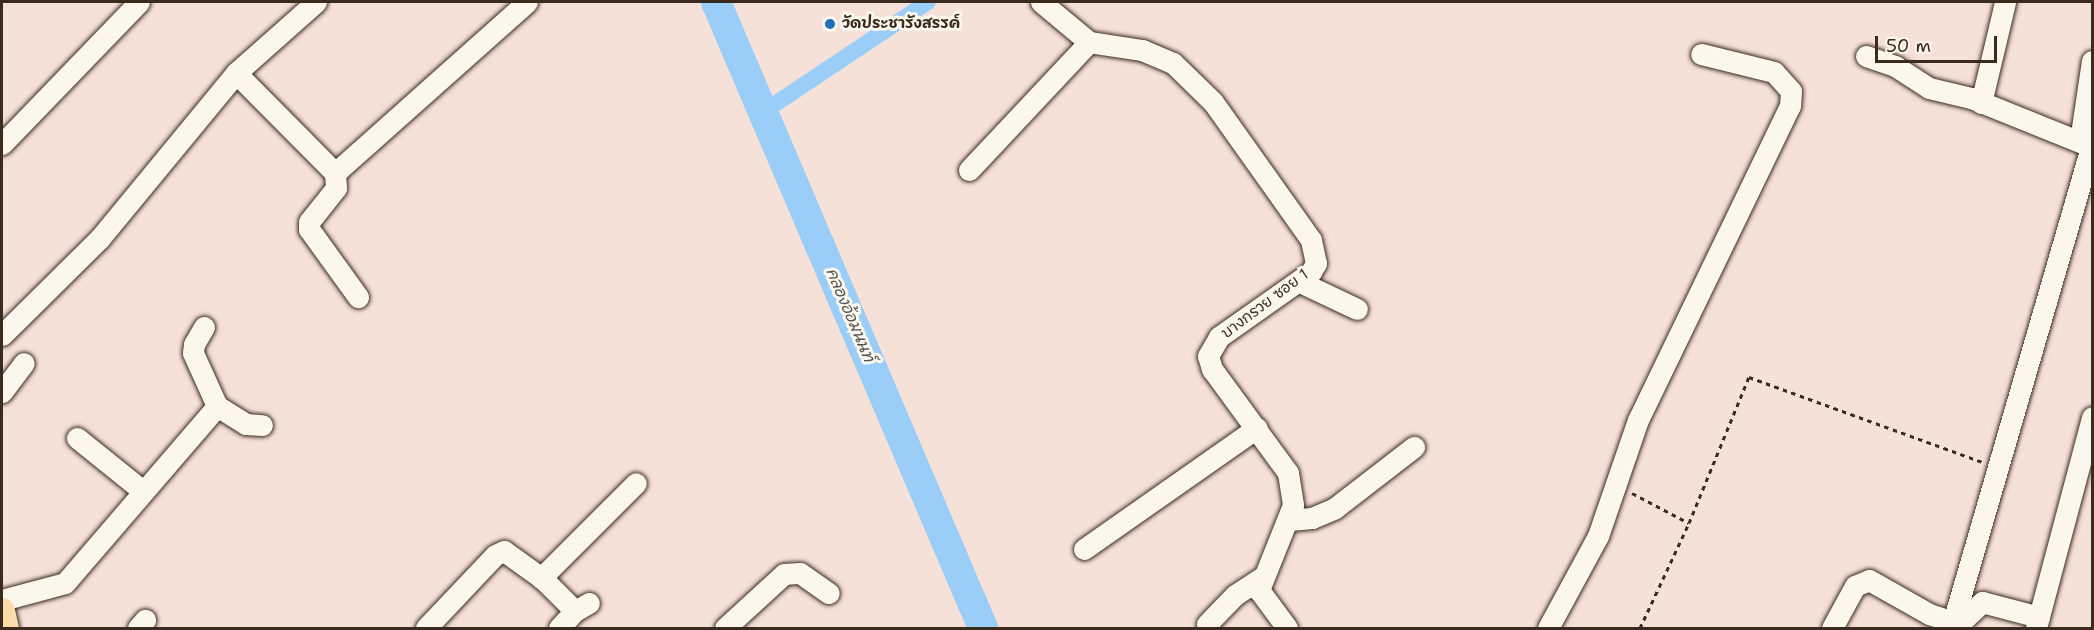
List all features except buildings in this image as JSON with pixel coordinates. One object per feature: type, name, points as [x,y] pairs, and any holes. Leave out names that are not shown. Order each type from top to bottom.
[{"type":"main road","points":[[2,611],[6,628]]},
{"type":"street","points":[[2,144],[139,2]]},
{"type":"street","points":[[2,334],[100,238],[236,72],[316,2]]},
{"type":"street","points":[[335,173],[527,2]]},
{"type":"street","name":"บางกรวย ซอย 1","points":[[1041,2],[1089,42],[1160,55],[1213,102],[1311,240],[1316,263],[1300,282],[1219,337],[1208,356],[1212,369],[1288,473],[1293,505],[1289,520],[1261,578]]},
{"type":"street","points":[[1981,103],[2005,2]]},
{"type":"street","points":[[969,170],[1089,42]]},
{"type":"street","points":[[1548,628],[1598,536],[1638,420],[1790,106],[1791,91],[1774,72],[1701,54]]},
{"type":"street","points":[[1866,56],[1895,66],[1929,88],[1981,103],[2088,154]]},
{"type":"street","points":[[1953,622],[2088,154],[2092,61]]},
{"type":"street","points":[[236,72],[335,173],[336,188],[309,222],[309,229],[358,297]]},
{"type":"street","points":[[1300,282],[1357,309]]},
{"type":"street","points":[[204,327],[194,344],[193,353],[217,406],[246,424],[262,425]]},
{"type":"street","points":[[2,392],[24,363]]},
{"type":"street","points":[[2,600],[65,583],[217,406]]},
{"type":"street","points":[[1832,628],[1855,586],[1869,580],[1929,614],[1953,622],[1964,619],[1982,602],[2038,623],[2092,417]]},
{"type":"street","points":[[1084,549],[1257,428]]},
{"type":"street","points":[[77,438],[143,491]]},
{"type":"street","points":[[1289,520],[1312,518],[1335,508],[1414,447]]},
{"type":"street","points":[[541,578],[636,483]]},
{"type":"street","points":[[426,628],[495,555],[504,551],[582,607],[559,628]]},
{"type":"street","points":[[725,628],[783,574],[800,573],[829,593]]},
{"type":"street","points":[[1208,624],[1235,595],[1261,578]]},
{"type":"street","points":[[1261,578],[1262,599],[1287,628]]},
{"type":"path","points":[[1640,628],[1689,523],[1749,377],[1998,468]]},
{"type":"path","points":[[1616,484],[1689,523]]},
{"type":"waterway","name":"คลองอ้อมนนท์","points":[[716,2],[983,628]]},
{"type":"waterway","points":[[763,112],[928,2]]},
{"type":"place","name":"วัดประชารังสรรค์","points":[[830,24]]}]
